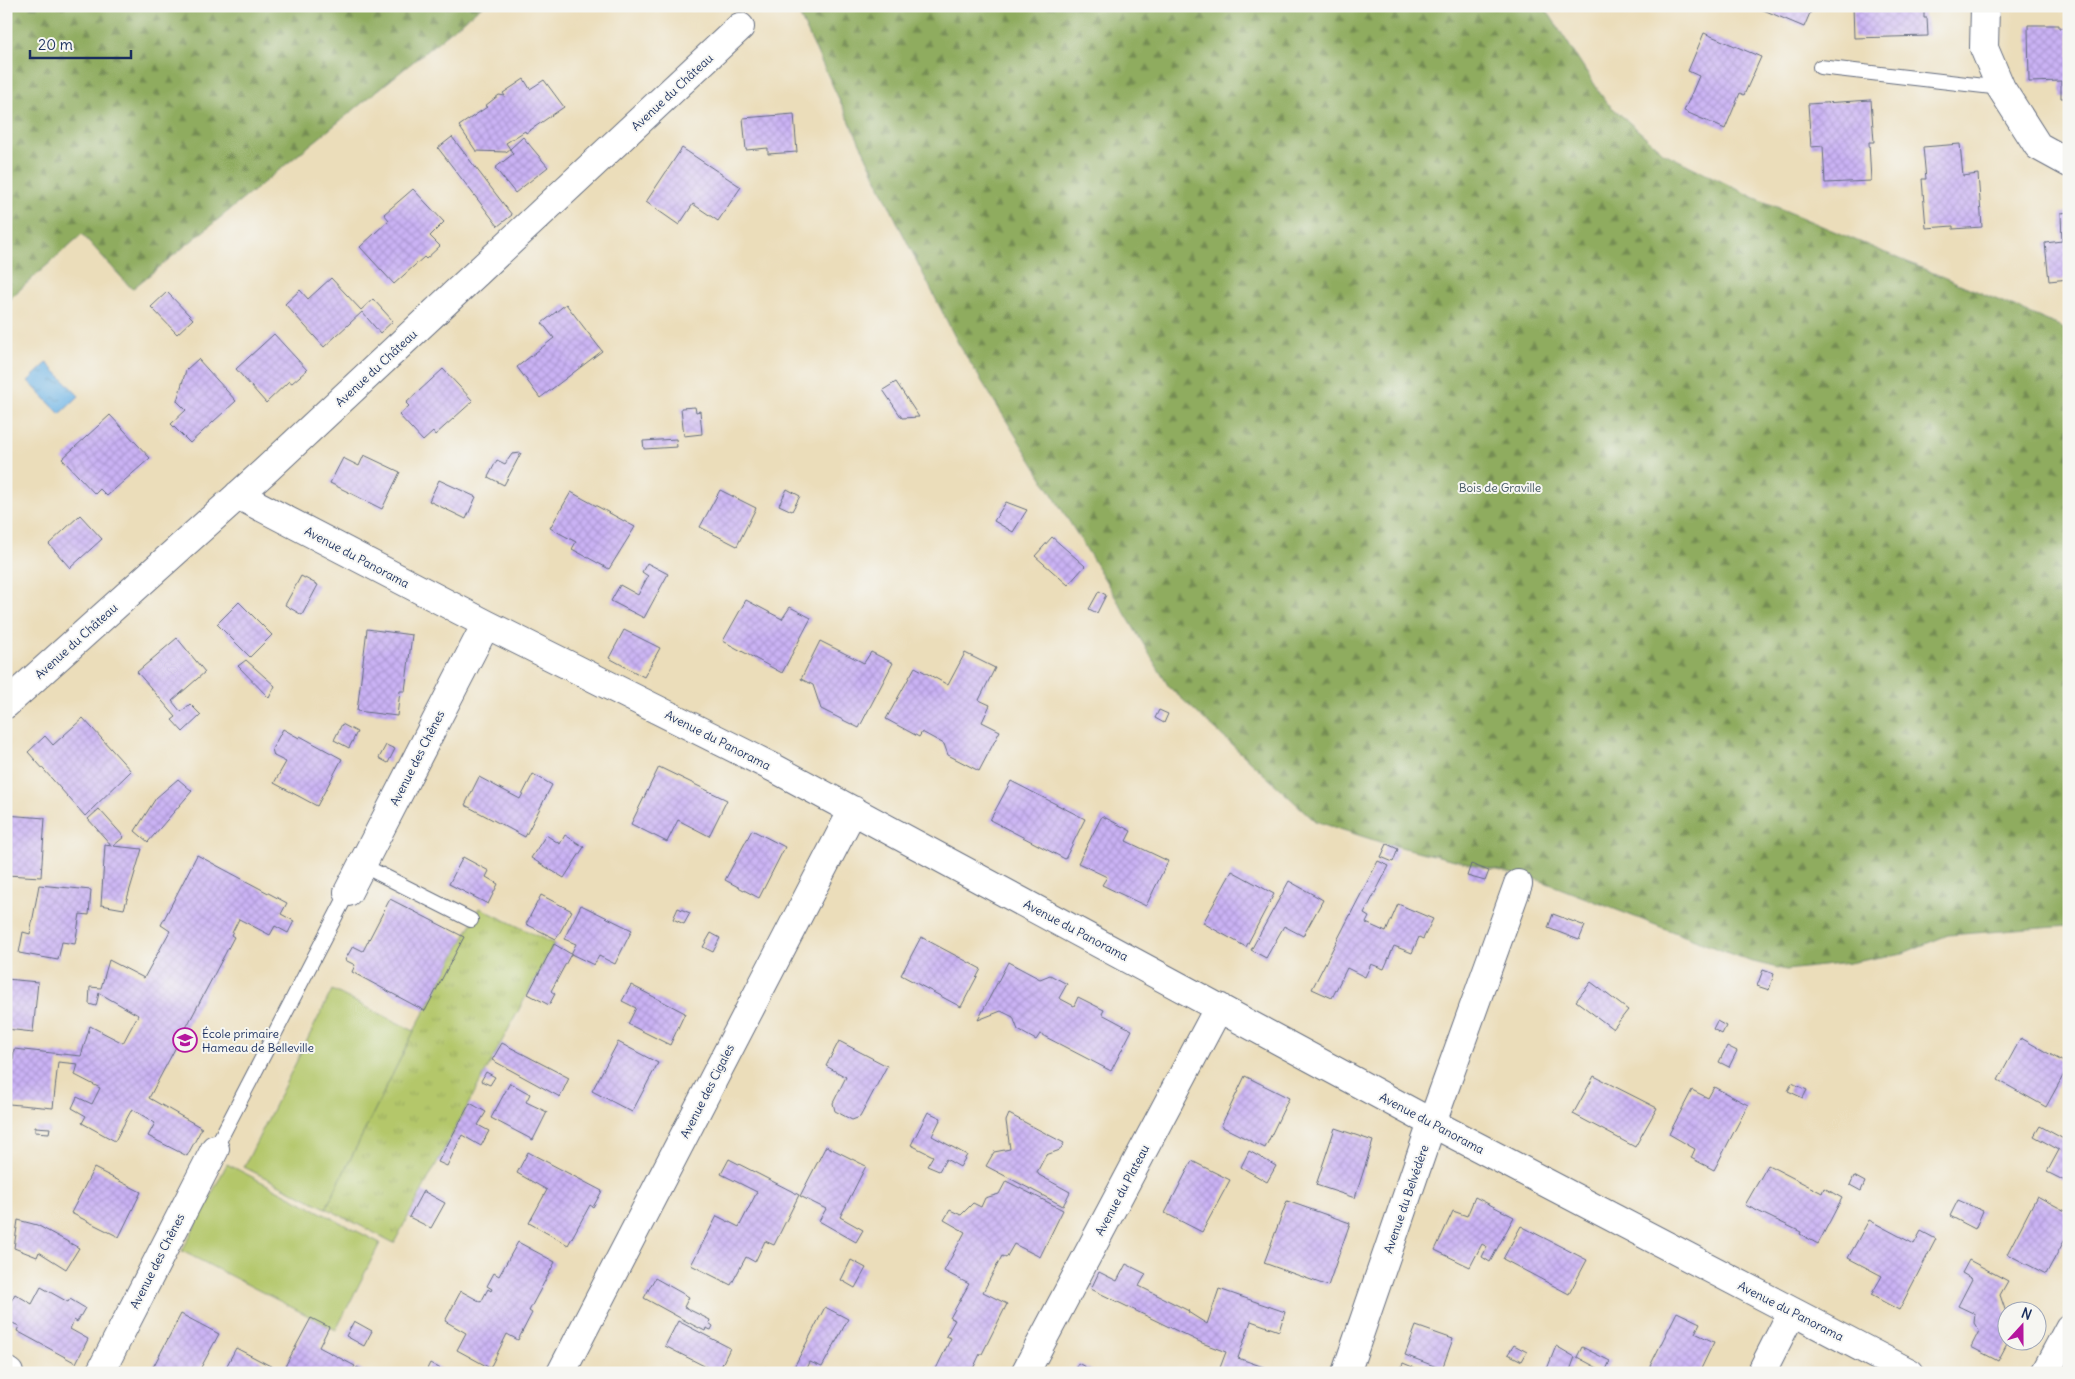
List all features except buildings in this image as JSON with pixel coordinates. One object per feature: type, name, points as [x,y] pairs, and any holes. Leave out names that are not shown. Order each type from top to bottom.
[{"type":"street","points":[[1985,6],[1984,48],[2001,88],[2038,146],[2069,163]]},
{"type":"street","name":"Avenue du Château","points":[[6,704],[238,495],[740,27]]},
{"type":"street","name":"Avenue du Panorama","points":[[238,495],[486,624],[774,768],[1432,1123],[1910,1373]]},
{"type":"street","name":"Avenue des Chênes","points":[[348,892],[486,624]]},
{"type":"street","name":"Avenue des Cigales","points":[[561,1373],[853,810]]},
{"type":"street","name":"Avenue du Belvédère","points":[[1346,1373],[1432,1123],[1518,884]]},
{"type":"street","name":"Avenue du Plateau","points":[[1025,1373],[1219,1007]]},
{"type":"street","name":"Avenue des Chênes","points":[[100,1373],[215,1149]]},
{"type":"street","points":[[1761,1373],[1792,1312]]},
{"type":"street","points":[[2045,1373],[2069,1328]]},
{"type":"lane","points":[[1820,67],[2001,88]]},
{"type":"lane","points":[[362,866],[471,920]]},
{"type":"lane","points":[[215,1149],[348,892]]},
{"type":"green space","points":[[6,6],[482,6],[132,289],[82,234],[6,302]]},
{"type":"green space","name":"Bois de Graville","points":[[693,6],[1544,6],[1606,102],[1664,153],[1753,197],[2069,330],[2069,926],[1948,935],[1903,953],[1849,963],[1786,970],[1749,961],[1539,880],[1383,843],[1315,821],[1169,687],[1092,558],[958,343],[899,226],[796,8]]},
{"type":"green space","points":[[480,908],[554,944],[394,1243],[326,1208],[414,1031]]},
{"type":"green space","points":[[332,990],[414,1031],[326,1208],[244,1167]]},
{"type":"green space","points":[[227,1164],[380,1243],[336,1330],[182,1251]]},
{"type":"water","points":[[47,363],[79,396],[60,414],[28,381]]},
{"type":"place","name":"École primaire Hameau de Belleville","points":[[185,1040]]}]
